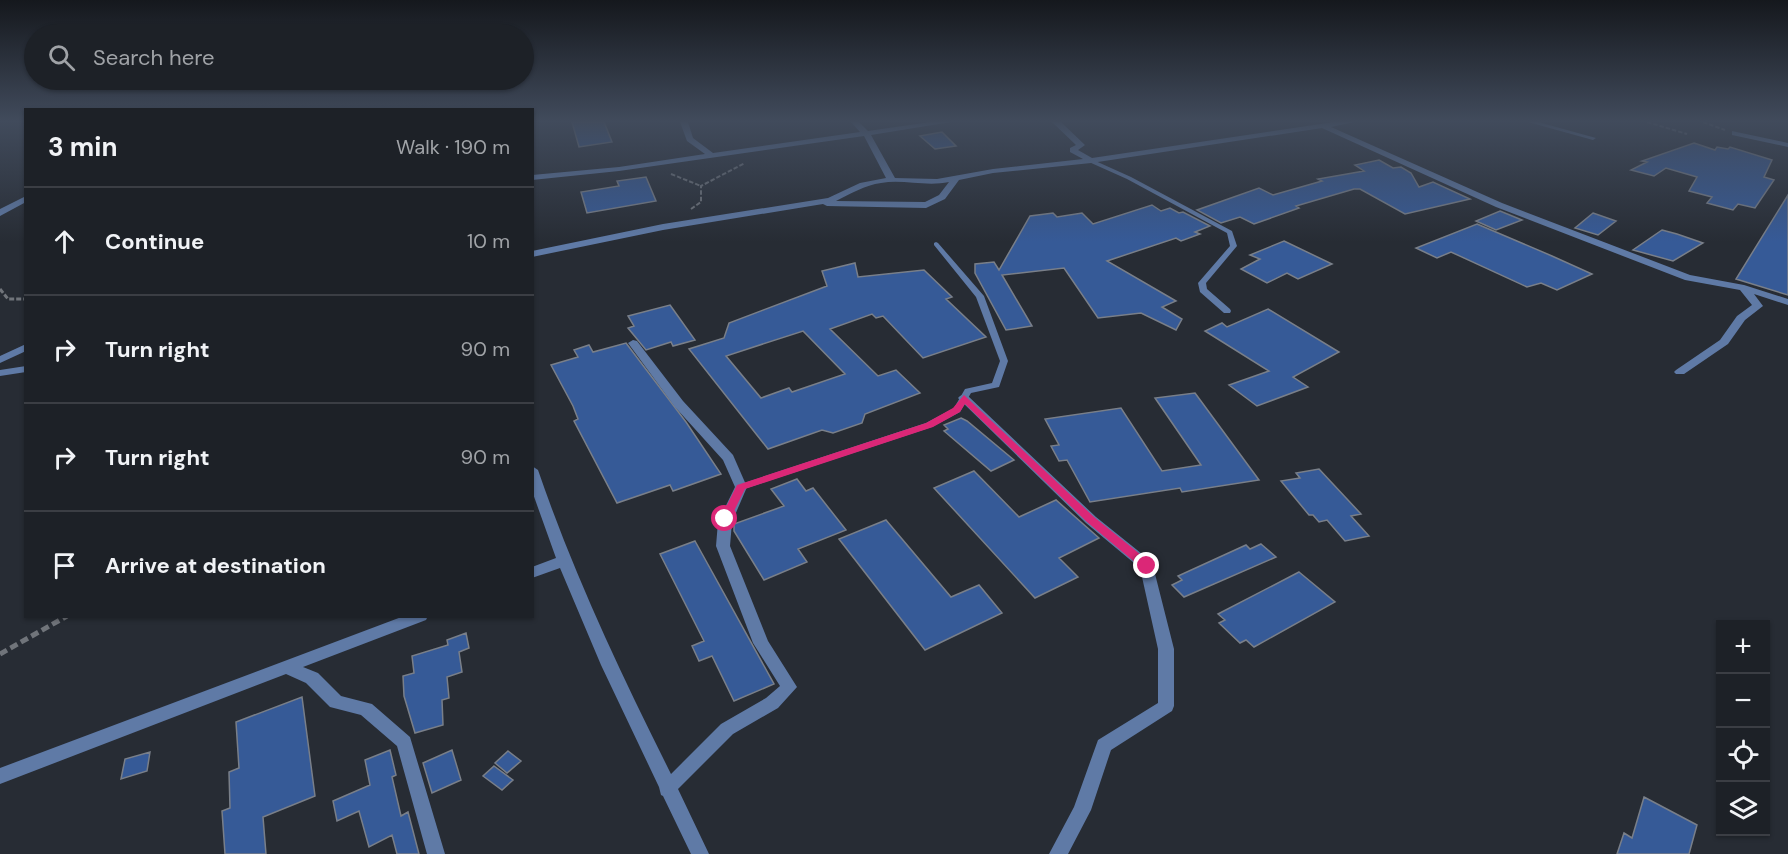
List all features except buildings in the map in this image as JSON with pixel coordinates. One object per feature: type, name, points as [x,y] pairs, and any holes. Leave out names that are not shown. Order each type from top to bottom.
[{"type":"street","points":[[534,178],[664,162]]},
{"type":"street","points":[[882,162],[891,179]]},
{"type":"street","points":[[534,254],[663,226],[821,202],[840,197],[863,185],[891,179],[933,182],[1003,169],[1082,162]]},
{"type":"street","points":[[1403,162],[1499,205],[1688,278],[1743,288],[1788,302]]},
{"type":"street","points":[[821,202],[849,205],[926,205],[942,197],[956,178]]},
{"type":"street","points":[[4,210],[24,197]]},
{"type":"street","points":[[1680,372],[1724,342],[1741,318],[1758,306],[1743,288]]},
{"type":"street","points":[[633,343],[679,404],[729,458],[741,487],[725,519],[722,532],[723,546],[760,643],[789,687],[772,703],[727,729],[667,789]]},
{"type":"street","points":[[0,360],[24,348]]},
{"type":"street","points":[[0,373],[24,369]]},
{"type":"street","points":[[964,398],[1091,520],[1147,566],[1166,649],[1166,706],[1104,745],[1082,810],[1058,854]]},
{"type":"street","points":[[534,476],[563,561],[667,789],[700,854]]},
{"type":"street","points":[[534,572],[563,561]]},
{"type":"street","points":[[0,776],[290,668],[416,618]]},
{"type":"street","points":[[290,668],[312,678],[336,702],[366,709],[404,742],[436,854]]},
{"type":"lane","points":[[1093,162],[1129,178],[1230,232],[1234,246],[1202,283],[1203,290],[1227,311]]},
{"type":"lane","points":[[741,487],[929,425],[957,410],[968,391],[996,385],[1004,361],[980,296],[936,244]]},
{"type":"path","points":[[663,226],[702,202],[704,195],[700,186],[746,162]]},
{"type":"path","points":[[0,289],[8,299],[24,299]]},
{"type":"path","points":[[0,654],[63,618]]},
{"type":"route","points":[[725,519],[741,487],[929,425],[957,410],[964,398],[1091,520],[1147,566]]}]
